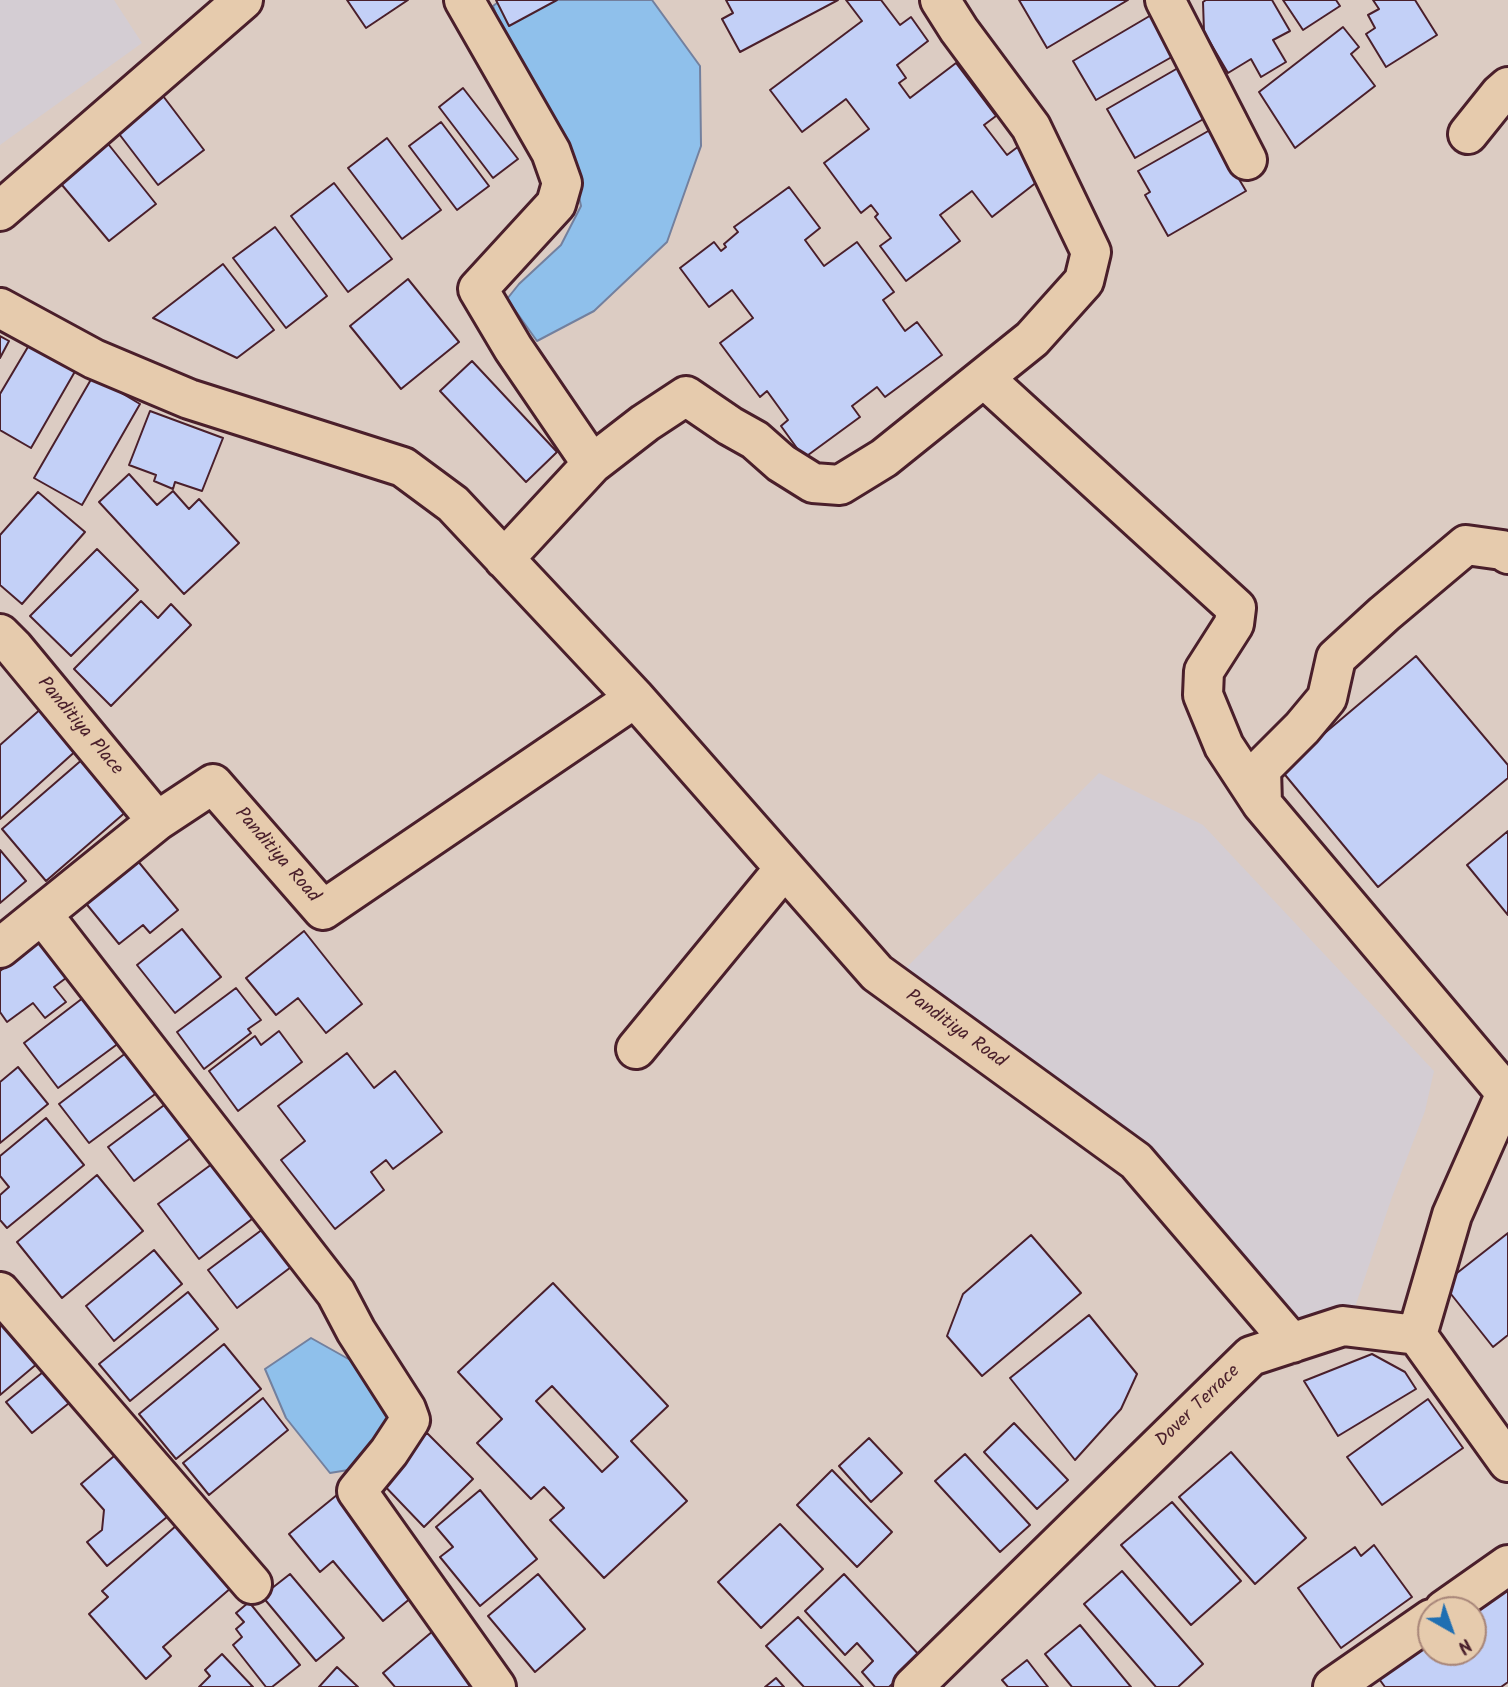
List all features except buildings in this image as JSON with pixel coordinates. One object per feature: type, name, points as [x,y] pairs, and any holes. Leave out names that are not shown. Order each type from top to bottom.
[{"type":"street","points":[[0,211],[243,0]]},
{"type":"street","points":[[464,0],[551,152],[562,183],[556,204],[478,289],[513,348],[592,464]]},
{"type":"street","points":[[504,559],[592,464],[645,423],[686,396],[755,440],[781,463],[813,483],[840,485],[884,458],[1032,339],[1084,281],[1091,252],[1031,127],[940,0]]},
{"type":"street","points":[[1171,2],[1247,160]]},
{"type":"street","points":[[1468,134],[1508,87]]},
{"type":"street","name":"Panditiya Road","points":[[0,308],[94,359],[189,399],[403,467],[453,504],[635,698],[877,973],[1136,1161],[1292,1343]]},
{"type":"street","points":[[984,378],[1236,608],[1234,624],[1204,671],[1203,695],[1224,746],[1262,804],[1507,1093],[1452,1216],[1417,1335],[1508,1462]]},
{"type":"street","points":[[1262,804],[1261,769],[1302,728],[1327,698],[1336,658],[1466,545],[1502,550],[1508,554]]},
{"type":"street","name":"Panditiya Place","points":[[0,634],[157,821]]},
{"type":"street","name":"Panditiya Road","points":[[0,948],[157,821],[213,784],[323,910],[635,698]]},
{"type":"street","points":[[636,1049],[784,869]]},
{"type":"street","points":[[42,915],[336,1293],[356,1331],[406,1409],[410,1420],[390,1452],[357,1492],[496,1687]]},
{"type":"street","points":[[0,1292],[252,1584]]},
{"type":"street","name":"Dover Terrace","points":[[913,1687],[1251,1356],[1343,1326],[1417,1335]]},
{"type":"street","points":[[1464,1596],[1508,1565]]},
{"type":"street","points":[[1333,1687],[1417,1629]]},
{"type":"shaded area","points":[[0,0],[114,0],[142,43],[0,145]]},
{"type":"shaded area","points":[[1099,773],[1203,825],[1434,1071],[1425,1111],[1392,1197],[1355,1307],[1306,1329],[902,972]]},
{"type":"water","points":[[501,0],[652,0],[700,66],[701,146],[667,242],[594,311],[537,341],[507,299],[519,284],[561,245],[581,206],[567,142],[512,57],[493,6]]},
{"type":"water","points":[[311,1338],[352,1361],[387,1394],[400,1427],[372,1466],[330,1473],[286,1418],[265,1369]]}]
